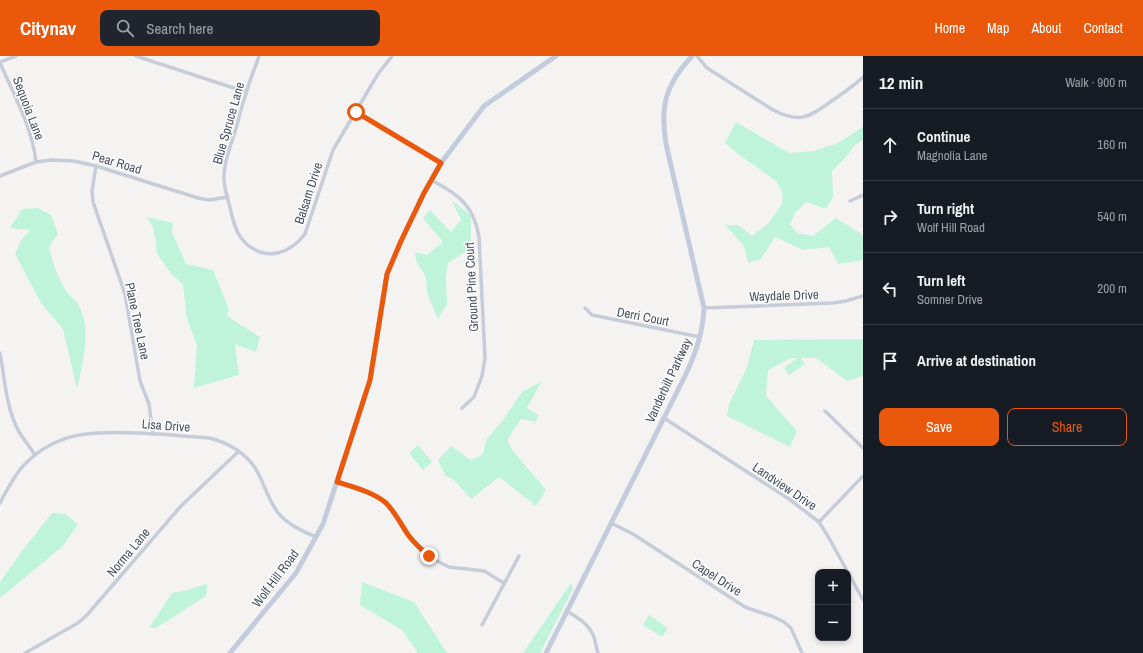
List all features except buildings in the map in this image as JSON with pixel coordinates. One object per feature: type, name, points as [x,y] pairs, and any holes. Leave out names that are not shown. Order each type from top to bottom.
[{"type":"street","points":[[0,62],[16,56]]},
{"type":"street","points":[[136,56],[246,92]]},
{"type":"street","name":"Blue Spruce Lane","points":[[228,197],[223,178],[224,167],[246,92],[259,56]]},
{"type":"street","name":"Balsam Drive","points":[[228,197],[234,224],[238,234],[244,242],[253,249],[262,253],[274,254],[286,250],[296,244],[304,234],[311,217],[322,179],[333,150],[378,74],[392,56]]},
{"type":"street","name":"Wolf Hill Road","points":[[230,653],[296,573],[323,524],[370,380],[387,274],[424,193],[441,163],[484,106],[556,56]]},
{"type":"street","name":"Vanderbilt Parkway","points":[[546,653],[686,374],[696,352],[700,337],[704,308],[666,144],[663,124],[664,105],[670,88],[680,69],[692,56]]},
{"type":"street","points":[[696,56],[707,68],[773,110],[783,116],[794,118],[811,115],[863,77]]},
{"type":"street","name":"Sequoia Lane","points":[[0,62],[26,121],[32,139],[36,162]]},
{"type":"street","points":[[356,112],[441,163]]},
{"type":"street","name":"Pear Road","points":[[0,176],[36,162],[51,160],[74,161],[96,166],[198,198],[209,200],[228,197]]},
{"type":"street","name":"Plane Tree Lane","points":[[96,166],[92,191],[93,202],[125,294],[140,381],[149,404],[153,434]]},
{"type":"street","name":"Ground Pine Court","points":[[432,180],[465,202],[477,224],[479,236],[485,358],[482,376],[474,397],[462,408]]},
{"type":"street","points":[[850,201],[863,195]]},
{"type":"street","name":"Waydale Drive","points":[[704,308],[832,303],[863,296]]},
{"type":"street","name":"Derri Court","points":[[585,308],[592,316],[700,337]]},
{"type":"street","points":[[0,354],[13,418],[35,455]]},
{"type":"street","points":[[825,411],[863,448]]},
{"type":"street","name":"Landview Drive","points":[[664,418],[789,499],[819,522],[830,538],[863,600]]},
{"type":"street","name":"Lisa Drive","points":[[0,503],[17,474],[35,455],[65,438],[80,434],[109,432],[209,438],[228,444],[250,461],[258,472],[272,503],[279,514],[294,527],[316,537]]},
{"type":"street","name":"Norma Lane","points":[[25,653],[78,623],[87,615],[181,506],[238,452]]},
{"type":"street","points":[[819,522],[863,476]]},
{"type":"street","points":[[337,482],[372,494],[385,502],[394,512],[418,547],[429,556],[449,567],[484,572],[504,583]]},
{"type":"street","name":"Capel Drive","points":[[611,523],[633,534],[746,607],[784,622],[791,628],[802,653]]},
{"type":"street","points":[[482,625],[519,556]]},
{"type":"street","points":[[567,611],[581,620],[589,628],[594,637],[598,653]]},
{"type":"green space","points":[[736,122],[789,153],[814,151],[838,143],[863,127],[863,140],[855,145],[846,157],[832,171],[833,197],[826,209],[806,202],[795,213],[790,224],[797,233],[813,236],[836,218],[863,235],[863,260],[838,264],[829,247],[803,250],[775,237],[761,259],[748,263],[744,246],[725,225],[738,225],[752,236],[768,224],[782,204],[783,194],[776,181],[725,143]]},
{"type":"green space","points":[[452,201],[471,215],[471,248],[448,263],[446,276],[447,304],[438,319],[427,293],[426,277],[416,261],[415,252],[427,255],[443,242],[423,218],[430,210],[451,232],[461,220]]},
{"type":"green space","points":[[38,208],[51,215],[58,234],[49,247],[54,264],[67,292],[78,304],[84,318],[86,338],[77,389],[63,329],[41,303],[15,254],[21,241],[30,230],[10,228],[22,209]]},
{"type":"green space","points":[[147,217],[173,223],[172,232],[186,264],[213,270],[229,309],[227,316],[260,337],[256,352],[235,344],[239,375],[194,388],[197,345],[187,319],[183,285],[170,272],[157,254],[154,229]]},
{"type":"green space","points":[[863,339],[863,376],[847,381],[816,358],[801,358],[805,364],[789,375],[784,368],[797,358],[791,358],[768,370],[766,396],[797,431],[790,447],[727,416],[729,404],[747,367],[754,340]]},
{"type":"green space","points":[[542,381],[527,408],[538,415],[536,422],[521,419],[507,440],[513,451],[546,490],[536,506],[499,477],[471,499],[454,480],[445,475],[438,460],[451,446],[471,460],[483,454],[486,440],[503,420],[522,392]]},
{"type":"green space","points":[[418,445],[432,462],[423,470],[409,453]]},
{"type":"green space","points":[[52,513],[65,514],[78,524],[63,546],[0,598],[0,582]]},
{"type":"green space","points":[[362,582],[414,602],[447,653],[418,653],[402,630],[360,605]]},
{"type":"green space","points":[[571,583],[573,589],[540,653],[523,653]]},
{"type":"green space","points":[[207,584],[206,596],[156,628],[149,628],[172,593]]},
{"type":"green space","points":[[649,615],[668,628],[662,637],[643,625]]},
{"type":"route","points":[[356,112],[441,163],[424,193],[387,274],[370,380],[337,482],[372,494],[385,502],[394,512],[418,547],[429,556]]}]
